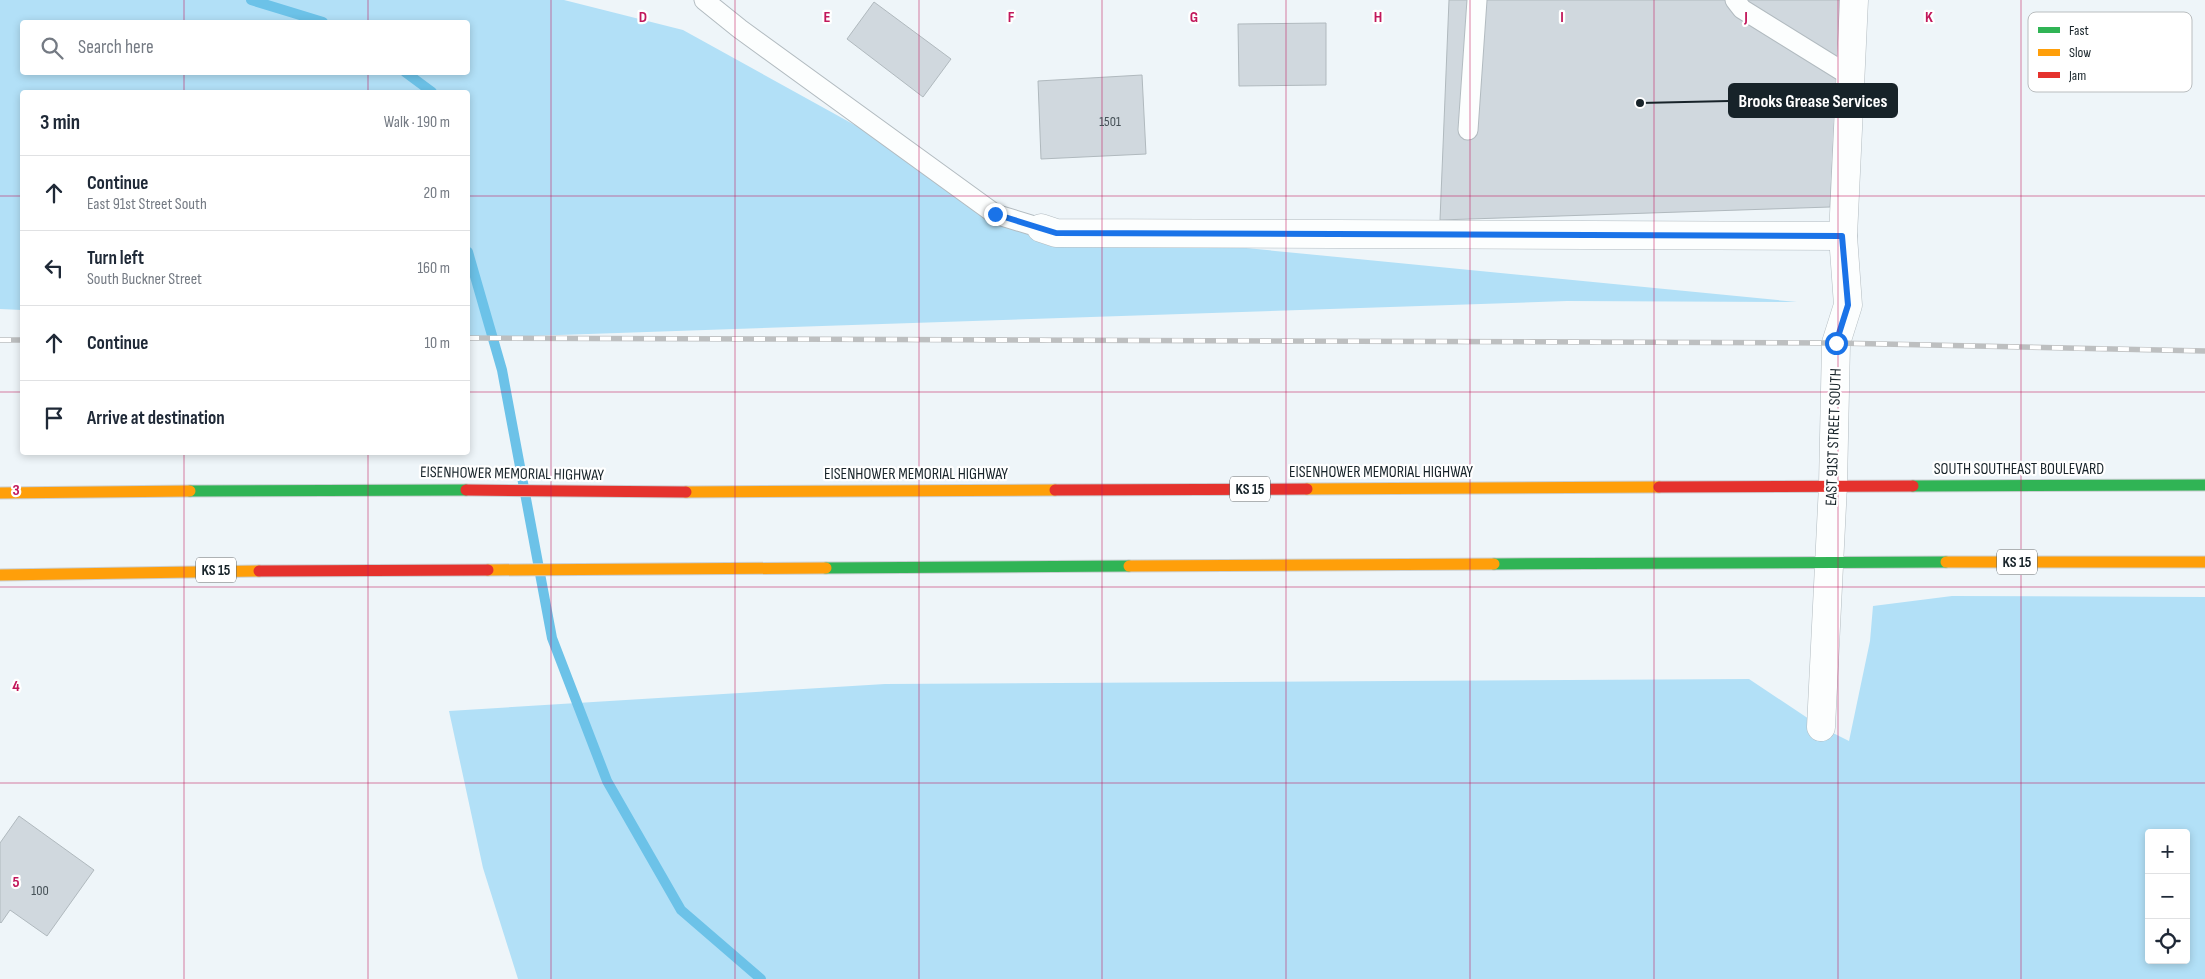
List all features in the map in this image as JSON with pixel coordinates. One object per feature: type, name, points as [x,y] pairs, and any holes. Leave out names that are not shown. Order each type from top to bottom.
[{"type":"main road","name":"SOUTH SOUTHEAST BOULEVARD","points":[[1833,485],[2205,485]]},
{"type":"main road","name":"EISENHOWER MEMORIAL HIGHWAY","points":[[0,493],[218,489],[666,492],[1833,485]]},
{"type":"main road","name":"KS 15","points":[[0,574],[432,568],[689,569],[1829,561],[2205,562]]},
{"type":"street","name":"EAST 91ST STREET SOUTH","points":[[1821,727],[1833,485],[1836,343],[1848,305],[1842,236],[1854,0]]},
{"type":"street","points":[[1041,228],[1056,233],[1842,236]]},
{"type":"lane","points":[[704,0],[995,214],[1041,228]]},
{"type":"lane","points":[[1468,130],[1477,0]]},
{"type":"lane","points":[[1735,0],[1742,9],[1850,76]]},
{"type":"shaded area","points":[[0,0],[564,0],[683,30],[1041,228],[1797,302],[1567,301],[470,338],[470,90],[20,90],[20,310],[0,309]]},
{"type":"shaded area","points":[[1952,596],[2205,597],[2205,979],[518,979],[483,868],[449,711],[885,684],[1749,679],[1821,727],[1849,741],[1870,641],[1873,606]]},
{"type":"building","points":[[1449,0],[1841,0],[1830,207],[1440,220]]},
{"type":"building","points":[[874,2],[951,59],[923,97],[847,39]]},
{"type":"building","points":[[1326,23],[1326,85],[1239,86],[1238,24]]},
{"type":"building","points":[[1142,75],[1146,154],[1041,159],[1038,81]]},
{"type":"building","points":[[19,816],[94,870],[47,936],[10,910],[0,922],[0,843]]},
{"type":"waterway","points":[[251,0],[316,20]]},
{"type":"waterway","points":[[409,75],[429,90]]},
{"type":"waterway","points":[[470,259],[502,370],[552,638],[607,781],[681,910],[761,979]]},
{"type":"railway","points":[[470,338],[1836,343],[2205,351]]},
{"type":"railway","points":[[0,340],[20,340]]},
{"type":"traffic: fast","points":[[1913,486],[2205,485]]},
{"type":"traffic: fast","points":[[190,491],[466,490]]},
{"type":"traffic: fast","points":[[1494,564],[1946,562]]},
{"type":"traffic: fast","points":[[826,568],[1129,566]]},
{"type":"traffic: slow","points":[[1307,489],[1659,487]]},
{"type":"traffic: slow","points":[[686,492],[1055,490]]},
{"type":"traffic: slow","points":[[0,493],[190,491]]},
{"type":"traffic: slow","points":[[1946,562],[2205,562]]},
{"type":"traffic: slow","points":[[1129,566],[1494,564]]},
{"type":"traffic: slow","points":[[488,570],[826,568]]},
{"type":"traffic: slow","points":[[0,575],[259,571]]},
{"type":"traffic: jam","points":[[1659,487],[1913,486]]},
{"type":"traffic: jam","points":[[1055,490],[1307,489]]},
{"type":"traffic: jam","points":[[466,490],[686,492]]},
{"type":"traffic: jam","points":[[259,571],[488,570]]},
{"type":"place","name":"Brooks Grease Services","points":[[1640,103]]},
{"type":"route","points":[[995,214],[1056,233],[1842,236],[1848,305],[1836,343]]}]
